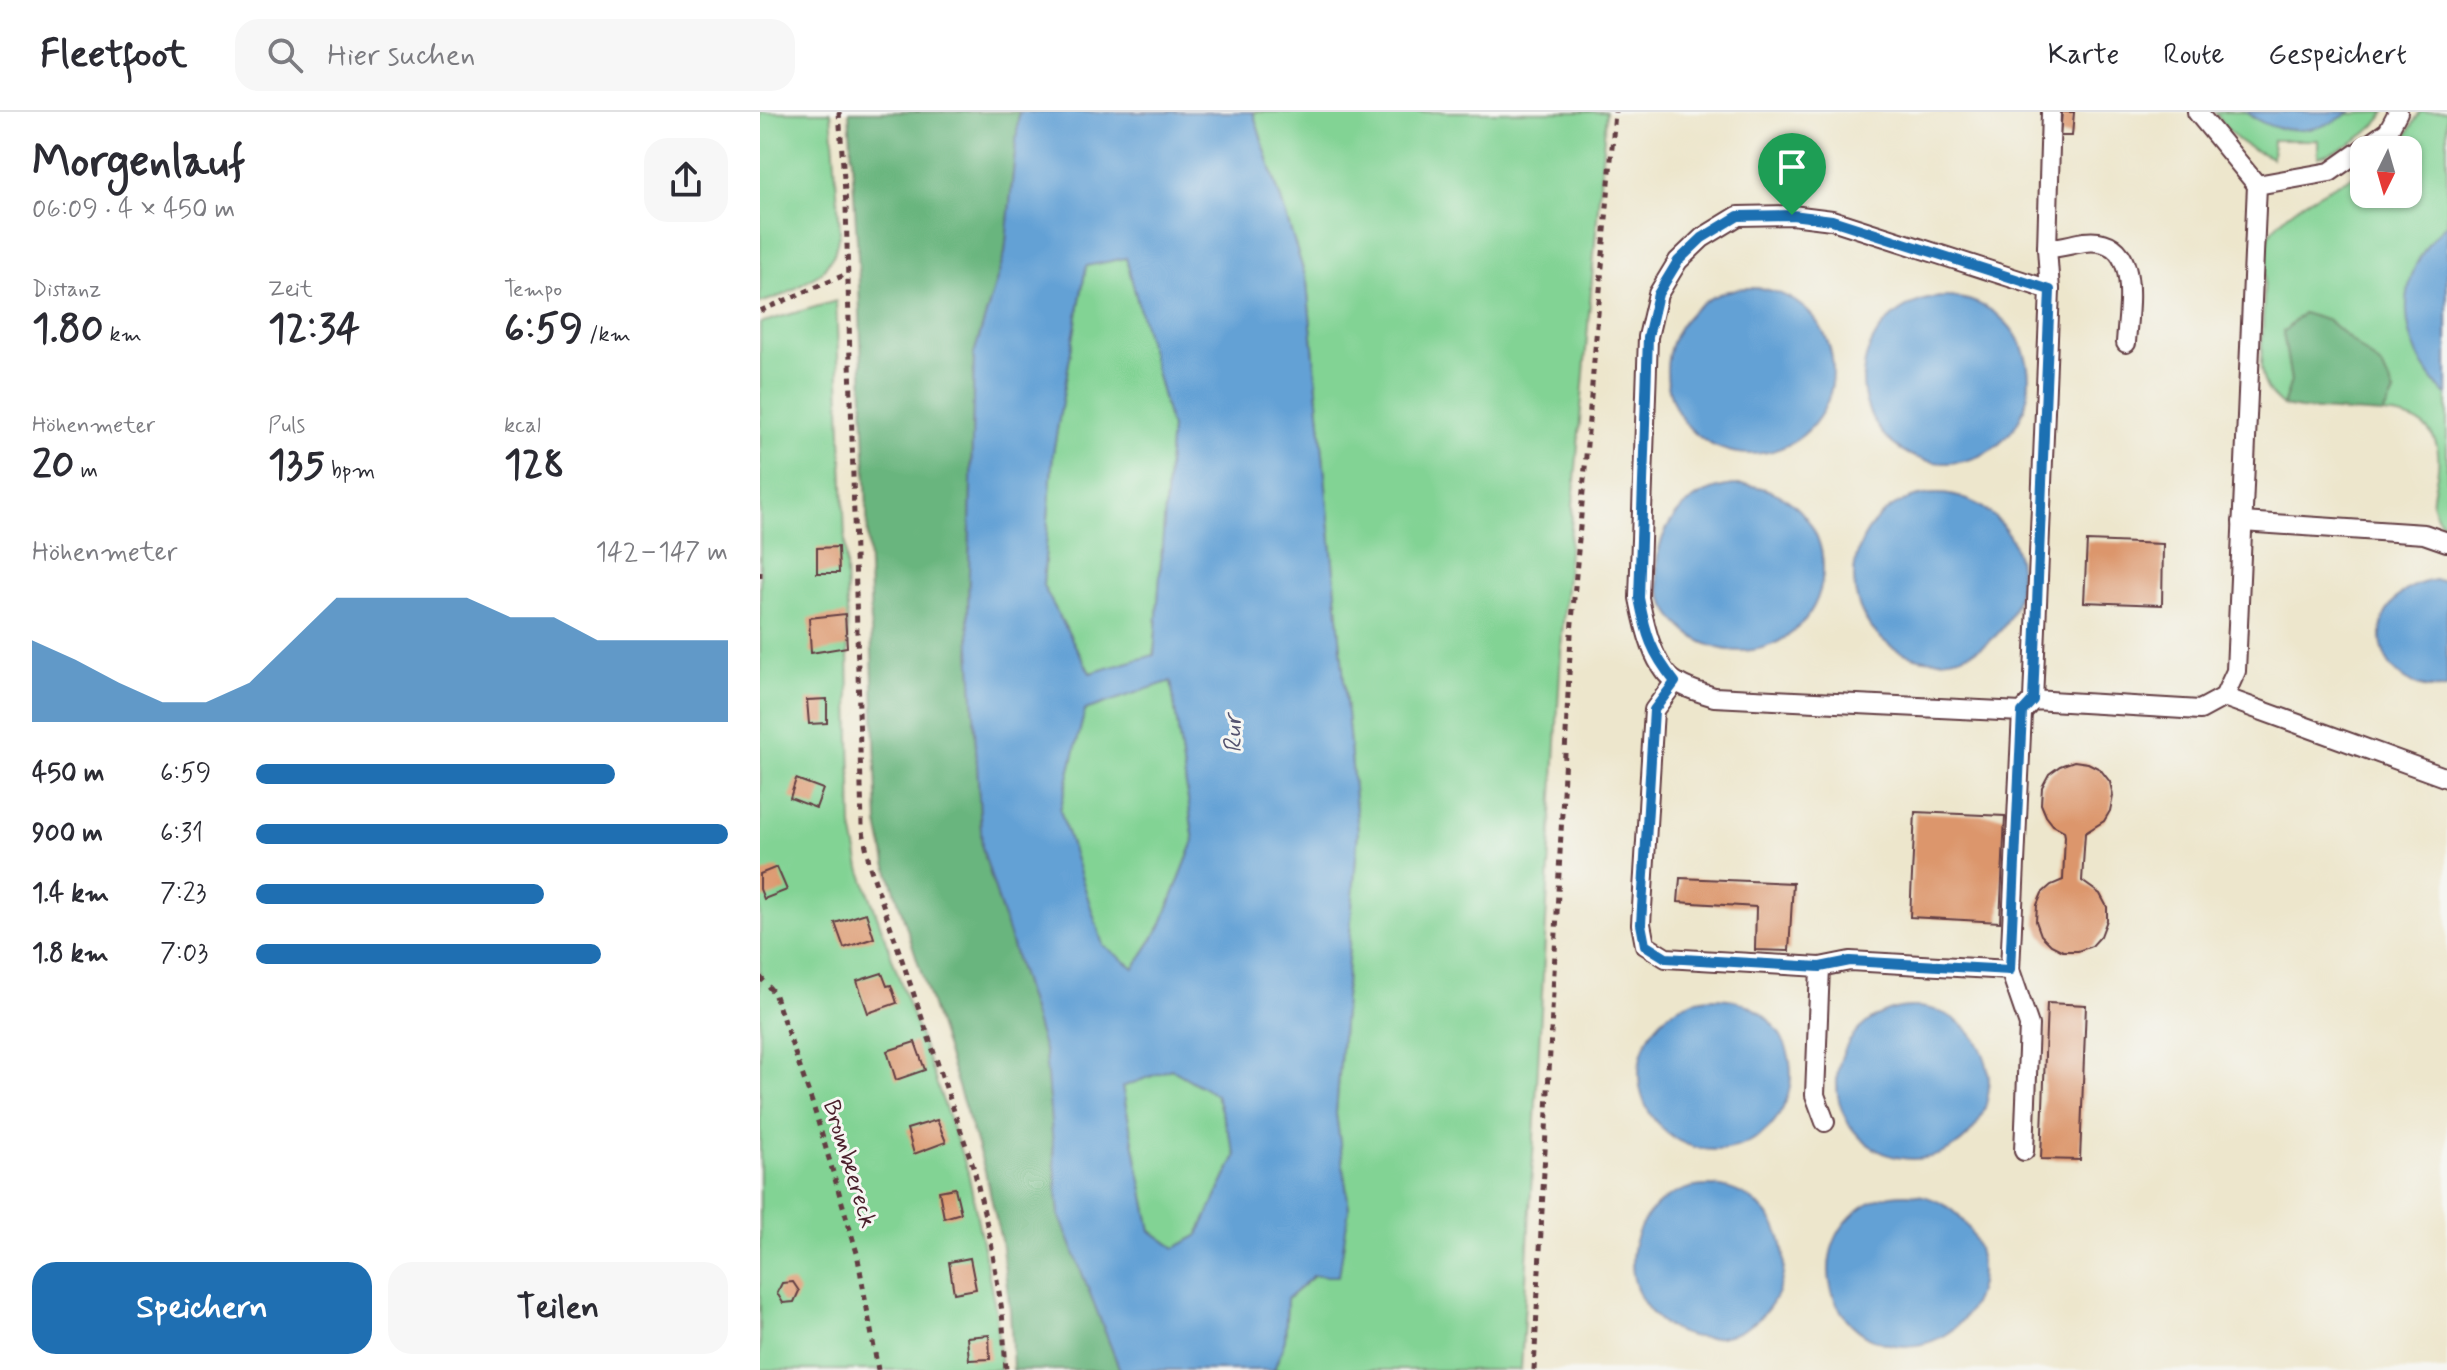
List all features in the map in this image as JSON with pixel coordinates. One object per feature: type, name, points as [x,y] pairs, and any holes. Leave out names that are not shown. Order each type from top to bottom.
[{"type":"lane","points":[[2024,1151],[2029,1025],[2010,970],[2028,706],[2050,290],[2047,248],[2051,112]]},
{"type":"lane","points":[[2050,290],[1832,220],[1792,215],[1738,216],[1702,238],[1678,261],[1658,294],[1648,337],[1639,598],[1646,634],[1658,661],[1675,682],[1714,697],[2028,706],[2200,710],[2224,697],[2236,671],[2257,185],[2197,112]]},
{"type":"lane","points":[[2257,185],[2330,172],[2388,131],[2398,112]]},
{"type":"lane","points":[[2047,248],[2063,248],[2085,242],[2107,245],[2121,255],[2129,272],[2126,343]]},
{"type":"lane","points":[[2242,522],[2424,534],[2447,542]]},
{"type":"lane","points":[[1675,682],[1654,710],[1641,924],[1645,945],[1666,958],[1820,967],[1850,961],[2010,970]]},
{"type":"lane","points":[[2224,697],[2447,778]]},
{"type":"lane","points":[[1820,967],[1815,1095],[1825,1122]]},
{"type":"path","points":[[839,112],[846,205],[862,826],[870,867],[974,1169],[996,1269],[1006,1370]]},
{"type":"path","points":[[1534,1370],[1571,634],[1615,112]]},
{"type":"path","points":[[760,311],[847,274]]},
{"type":"path","name":"Brombeereck","points":[[760,977],[774,993],[813,1105],[857,1253],[878,1370]]},
{"type":"green space","points":[[760,112],[831,112],[840,231],[834,254],[821,273],[786,294],[760,303]]},
{"type":"green space","points":[[849,112],[1019,112],[1005,253],[974,354],[968,614],[982,847],[1045,1053],[1059,1214],[1120,1370],[1013,1370],[1010,1309],[1001,1240],[984,1167],[886,863],[878,824],[858,256]]},
{"type":"green space","points":[[1253,112],[1606,112],[1562,635],[1521,1370],[1274,1370],[1285,1340],[1287,1299],[1314,1276],[1349,1208],[1336,1114],[1358,831],[1307,282]]},
{"type":"green space","points":[[2215,112],[2246,112],[2253,118],[2386,112],[2364,135],[2350,136],[2350,143],[2318,157],[2318,140],[2273,140],[2272,158],[2239,140]]},
{"type":"green space","points":[[2420,112],[2447,112],[2447,528],[2433,506],[2438,468],[2436,443],[2432,434],[2417,422],[2383,414],[2394,393],[2283,331],[2291,381],[2283,406],[2268,389],[2261,367],[2266,240],[2284,217],[2296,208],[2350,178],[2350,208],[2422,208],[2422,136],[2406,136]]},
{"type":"green space","points":[[1126,257],[1171,428],[1154,656],[1090,673],[1043,586],[1053,453],[1086,266]]},
{"type":"green space","points":[[836,301],[852,827],[860,868],[968,1172],[996,1312],[1001,1370],[760,1370],[760,323]]},
{"type":"green space","points":[[2303,313],[2329,321],[2383,368],[2394,393],[2383,414],[2283,406],[2291,381],[2283,332]]},
{"type":"green space","points":[[1171,680],[1194,841],[1161,926],[1134,968],[1103,946],[1060,810],[1085,710]]},
{"type":"green space","points":[[1171,1069],[1216,1095],[1236,1156],[1198,1235],[1175,1248],[1151,1231],[1122,1086]]},
{"type":"water","name":"Rur","points":[[1019,112],[1253,112],[1307,282],[1358,831],[1336,1114],[1349,1208],[1339,1276],[1313,1276],[1287,1299],[1285,1340],[1274,1370],[1120,1370],[1059,1214],[1045,1053],[982,847],[968,614],[974,354],[1005,253]],"holes":[[[1126,258],[1171,428],[1154,655],[1090,673],[1043,586],[1053,453],[1086,266]],[[1171,681],[1194,841],[1161,926],[1134,968],[1103,945],[1060,810],[1085,710]],[[1171,1069],[1216,1095],[1236,1156],[1198,1235],[1175,1248],[1151,1231],[1122,1087]]]},
{"type":"water","points":[[2246,112],[2350,112],[2325,125],[2298,130],[2271,126]]},
{"type":"water","points":[[2447,224],[2447,396],[2418,355],[2410,333],[2407,310],[2409,287],[2416,265],[2429,243]]},
{"type":"water","points":[[1750,288],[1782,295],[1809,312],[1826,339],[1833,371],[1826,403],[1809,430],[1782,447],[1750,454],[1718,447],[1691,430],[1674,403],[1667,371],[1674,339],[1691,312],[1718,295]]},
{"type":"water","points":[[1946,297],[1978,304],[2005,321],[2022,348],[2029,380],[2022,412],[2005,439],[1978,456],[1946,463],[1914,456],[1887,439],[1870,412],[1863,380],[1870,348],[1887,321],[1914,304]]},
{"type":"water","points":[[1740,485],[1772,492],[1799,509],[1816,536],[1823,568],[1816,600],[1799,627],[1772,644],[1740,651],[1708,644],[1681,627],[1664,600],[1657,568],[1664,536],[1681,509],[1708,492]]},
{"type":"water","points":[[1937,494],[1969,501],[1996,518],[2013,545],[2020,577],[2013,609],[1996,636],[1969,653],[1937,660],[1905,653],[1878,636],[1861,609],[1854,577],[1861,545],[1878,518],[1905,501]]},
{"type":"water","points":[[2435,580],[2447,581],[2447,688],[2421,686],[2401,676],[2387,660],[2381,642],[2383,622],[2392,603],[2409,589]]},
{"type":"water","points":[[1715,998],[1744,1003],[1769,1020],[1786,1045],[1791,1074],[1786,1103],[1769,1128],[1744,1145],[1715,1150],[1686,1145],[1661,1128],[1644,1103],[1639,1074],[1644,1045],[1661,1020],[1686,1003]]},
{"type":"water","points":[[1913,1007],[1942,1012],[1967,1029],[1984,1054],[1989,1083],[1984,1112],[1967,1137],[1942,1154],[1913,1159],[1884,1154],[1859,1137],[1842,1112],[1837,1083],[1842,1054],[1859,1029],[1884,1012]]},
{"type":"water","points":[[1708,1186],[1737,1191],[1762,1208],[1779,1233],[1784,1262],[1779,1291],[1762,1316],[1737,1333],[1708,1338],[1679,1333],[1654,1316],[1637,1291],[1632,1262],[1637,1233],[1654,1208],[1679,1191]]},
{"type":"water","points":[[1905,1194],[1934,1199],[1959,1216],[1976,1241],[1981,1270],[1976,1299],[1959,1324],[1934,1341],[1905,1346],[1876,1341],[1851,1324],[1834,1299],[1829,1270],[1834,1241],[1851,1216],[1876,1199]]},
{"type":"building","points":[[2062,112],[2074,112],[2072,136],[2060,136]]},
{"type":"building","points":[[2087,541],[2163,544],[2162,605],[2084,602]]},
{"type":"building","points":[[838,547],[839,573],[817,573],[817,548]]},
{"type":"building","points":[[845,614],[847,647],[811,653],[809,618]]},
{"type":"building","points":[[827,699],[827,723],[809,724],[807,700]]},
{"type":"building","points":[[2074,761],[2100,769],[2110,782],[2113,796],[2104,821],[2085,833],[2082,881],[2100,894],[2107,907],[2107,920],[2101,936],[2092,946],[2078,951],[2063,951],[2041,935],[2036,921],[2042,893],[2063,880],[2065,836],[2064,831],[2053,825],[2046,816],[2041,804],[2042,787],[2049,774]]},
{"type":"building","points":[[796,779],[823,789],[816,808],[790,798]]},
{"type":"building","points":[[1915,812],[2005,816],[2000,922],[1910,917]]},
{"type":"building","points":[[777,867],[787,890],[764,899],[760,874]]},
{"type":"building","points":[[1680,878],[1793,883],[1789,951],[1755,950],[1756,907],[1678,902]]},
{"type":"building","points":[[866,913],[874,938],[844,948],[835,923]]},
{"type":"building","points":[[882,973],[887,986],[891,985],[897,1003],[868,1013],[857,981]]},
{"type":"building","points":[[2047,1003],[2086,1005],[2080,1160],[2041,1159]]},
{"type":"building","points":[[915,1042],[925,1070],[896,1080],[887,1051]]},
{"type":"building","points":[[937,1120],[946,1142],[914,1154],[907,1129]]},
{"type":"building","points":[[955,1188],[961,1213],[944,1218],[939,1191]]},
{"type":"building","points":[[970,1258],[976,1289],[954,1293],[949,1262]]},
{"type":"building","points":[[793,1282],[799,1291],[794,1302],[783,1303],[777,1293],[782,1283]]},
{"type":"building","points":[[989,1335],[990,1359],[969,1360],[967,1337]]},
{"type":"route","points":[[1792,215],[1832,220],[2050,290],[2033,700],[2022,712],[2010,970],[1850,961],[1820,967],[1666,958],[1645,945],[1641,924],[1654,710],[1675,682],[1658,661],[1646,634],[1639,598],[1648,337],[1658,294],[1678,261],[1702,238],[1738,216],[1792,215]]}]
